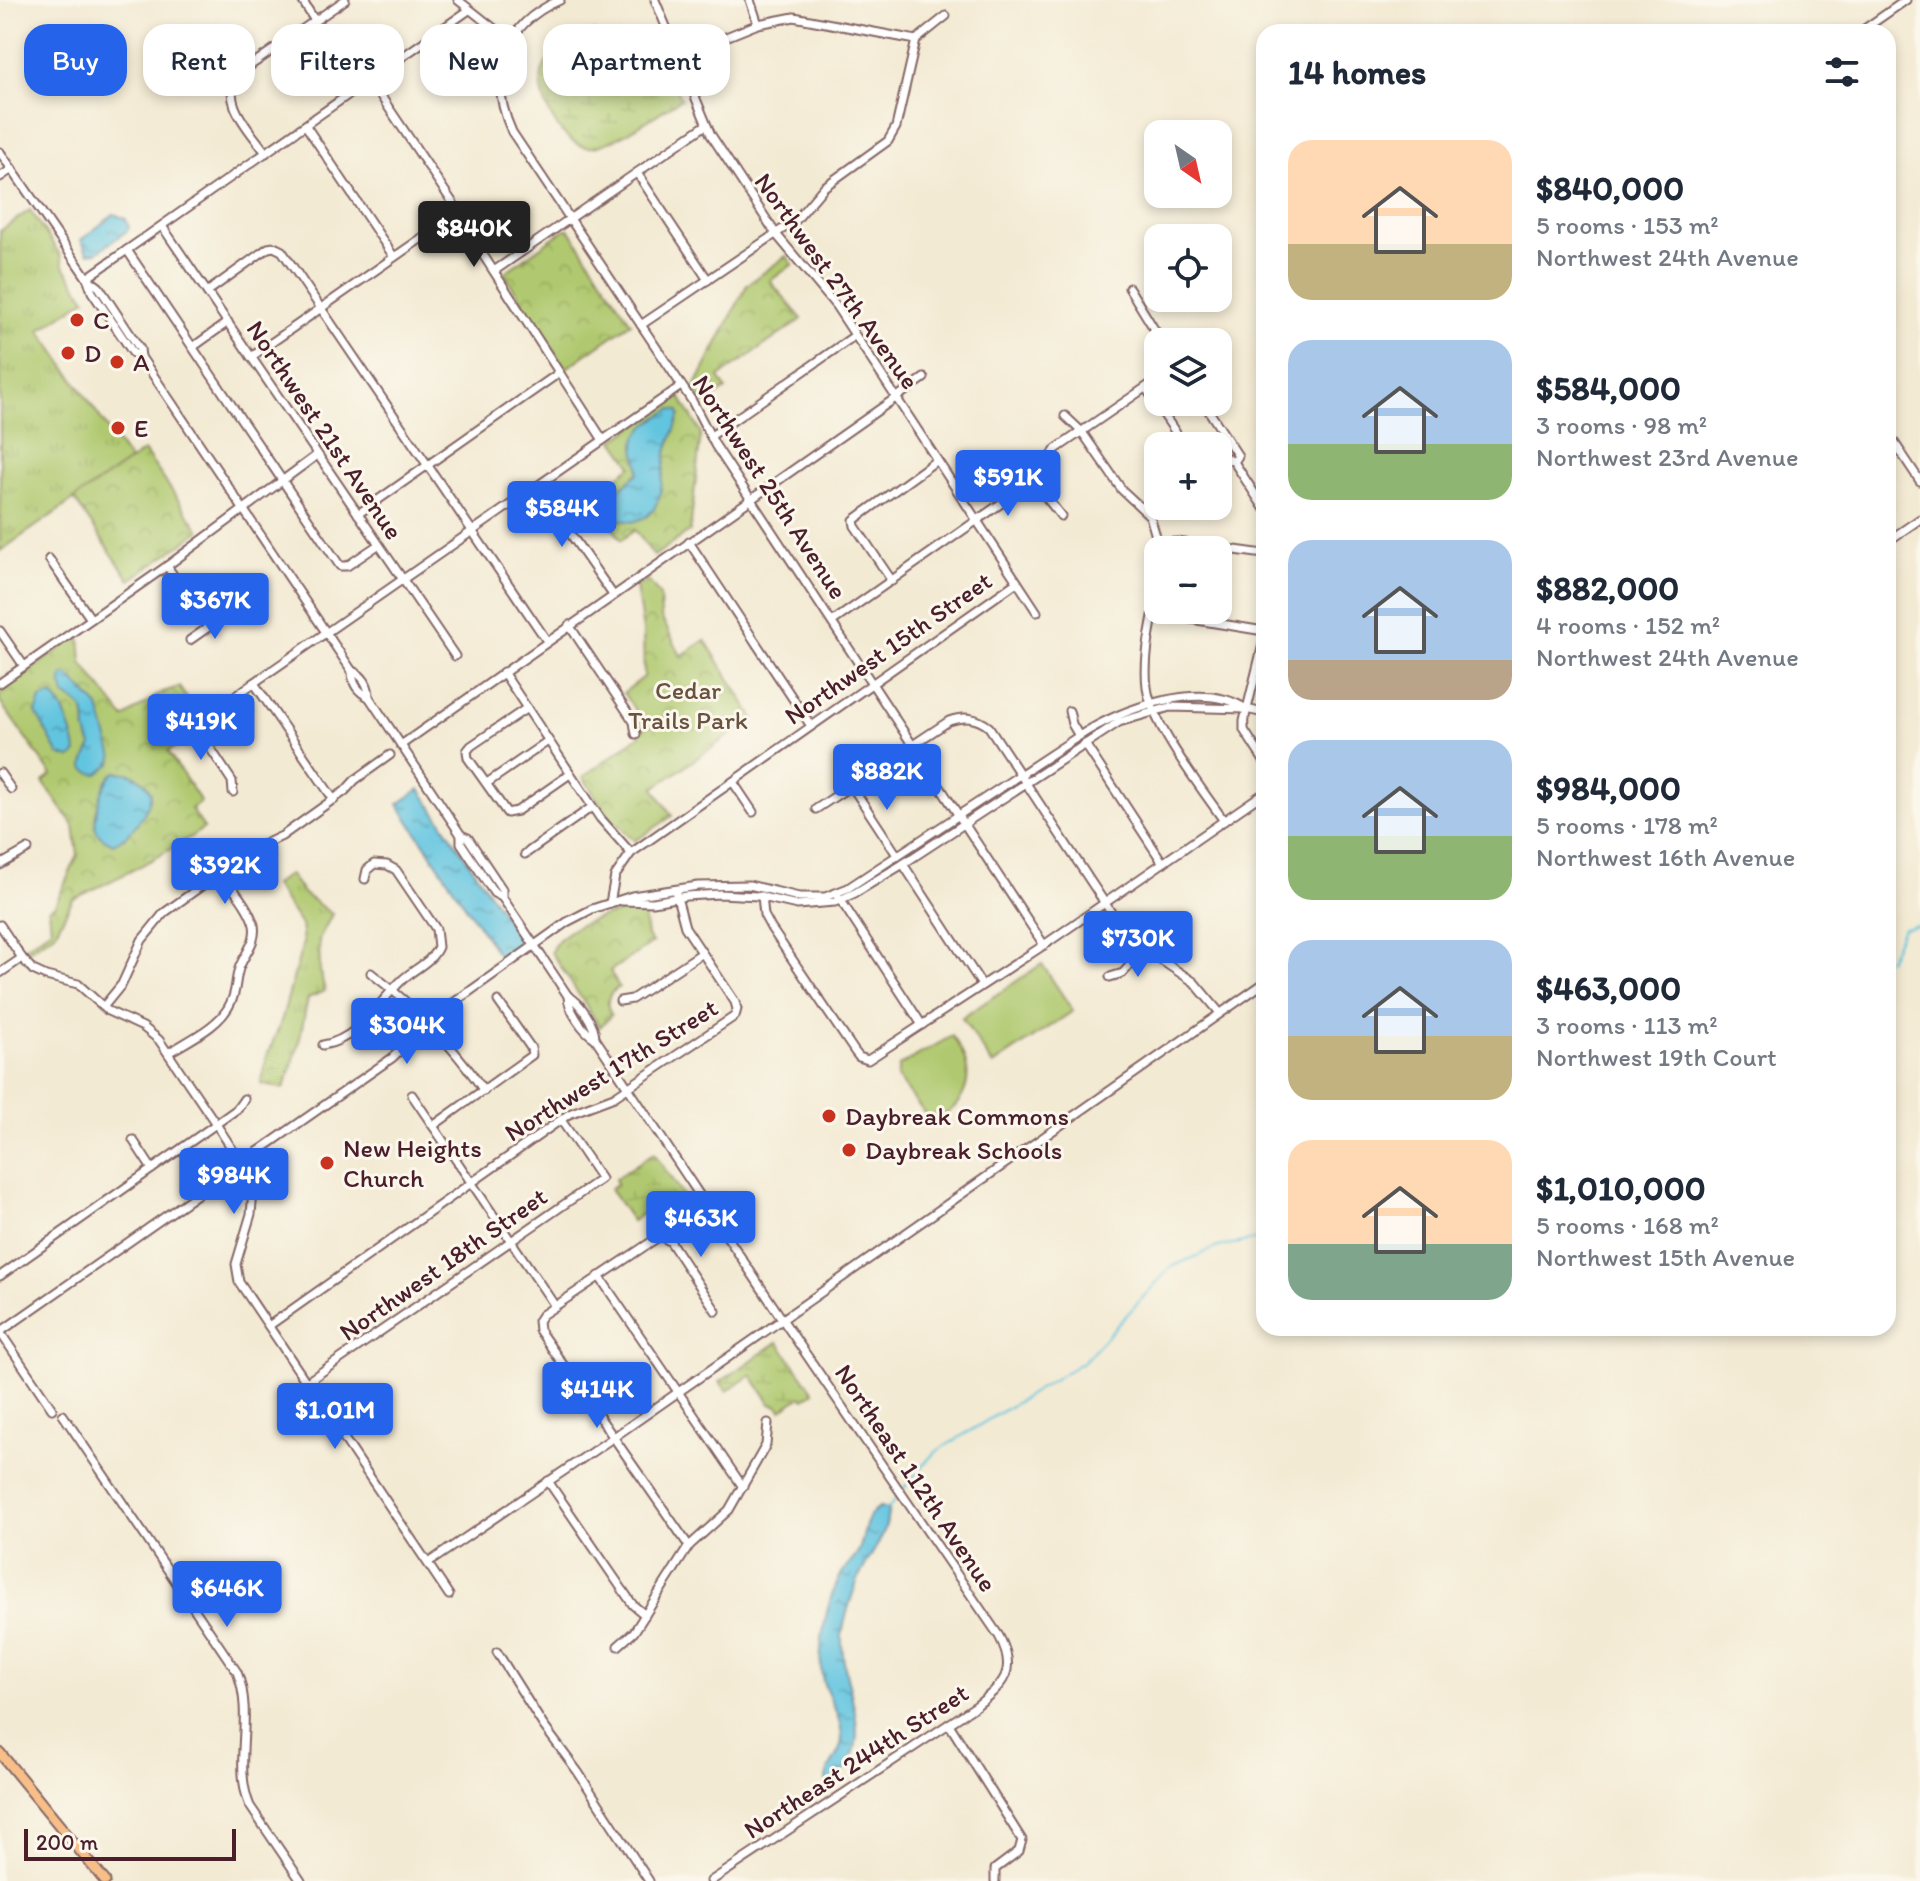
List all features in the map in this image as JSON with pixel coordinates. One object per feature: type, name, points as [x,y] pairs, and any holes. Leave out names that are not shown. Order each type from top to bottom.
[{"type":"main road","points":[[0,1753],[105,1881]]},
{"type":"street","points":[[302,0],[315,21]]},
{"type":"street","points":[[266,153],[233,104],[230,88],[241,72],[345,0]]},
{"type":"street","points":[[458,0],[488,24]]},
{"type":"street","points":[[524,24],[531,16],[560,0]]},
{"type":"street","name":"Northwest 27th Avenue","points":[[655,0],[665,24]]},
{"type":"street","points":[[750,0],[758,24]]},
{"type":"street","points":[[1872,24],[1906,0]]},
{"type":"street","points":[[404,56],[469,10]]},
{"type":"street","points":[[641,325],[776,234],[801,215],[824,187],[892,137],[916,40],[946,16]]},
{"type":"street","points":[[730,35],[758,24],[794,17],[916,40]]},
{"type":"street","points":[[87,278],[348,96]]},
{"type":"street","points":[[381,96],[459,212],[472,238],[603,440]]},
{"type":"street","name":"Northwest 25th Avenue","points":[[499,96],[512,132],[1044,945]]},
{"type":"street","name":"Northwest 27th Avenue","points":[[695,96],[706,125],[776,234],[822,287],[1037,612]]},
{"type":"street","points":[[494,271],[706,125]]},
{"type":"street","points":[[306,126],[394,257]]},
{"type":"street","name":"Northeast 112th Avenue","points":[[0,152],[87,278],[92,292],[133,353],[141,357],[327,632],[352,671],[352,679],[361,694],[369,697],[461,835],[468,838],[496,879],[502,889],[502,897],[568,996],[568,1004],[588,1035],[595,1038],[999,1636],[1009,1663]]},
{"type":"street","points":[[0,177],[12,169]]},
{"type":"street","points":[[637,173],[708,280]]},
{"type":"street","points":[[251,357],[459,212]]},
{"type":"street","name":"Northwest 21st Avenue","points":[[162,226],[455,656]]},
{"type":"street","points":[[207,292],[274,247],[282,251],[547,641]]},
{"type":"street","points":[[127,250],[340,566],[347,566],[378,545]]},
{"type":"street","points":[[1129,288],[1153,328]]},
{"type":"street","points":[[193,347],[228,322]]},
{"type":"street","points":[[711,436],[854,336]]},
{"type":"street","points":[[358,514],[559,373]]},
{"type":"street","points":[[401,745],[924,378]]},
{"type":"street","points":[[233,792],[232,781],[198,726],[202,719],[681,386]]},
{"type":"street","points":[[832,622],[1033,481],[1056,449],[1144,389]]},
{"type":"street","points":[[1065,416],[1082,432],[1118,485],[1150,516],[1156,536]]},
{"type":"street","points":[[1212,416],[1238,456],[1234,462],[1256,496]]},
{"type":"street","points":[[1896,445],[1920,481]]},
{"type":"street","points":[[0,683],[167,566],[317,455]]},
{"type":"street","points":[[892,581],[854,525],[855,517],[937,460]]},
{"type":"street","points":[[1033,481],[1061,516]]},
{"type":"street","points":[[537,486],[613,595]]},
{"type":"street","points":[[1896,536],[1920,519]]},
{"type":"street","points":[[689,542],[811,726]]},
{"type":"street","points":[[1232,550],[1256,553]]},
{"type":"street","points":[[49,559],[91,619]]},
{"type":"street","points":[[167,566],[208,627]]},
{"type":"street","name":"Northwest 15th Street","points":[[610,903],[615,876],[631,853],[1017,582]]},
{"type":"street","points":[[190,640],[223,617]]},
{"type":"street","points":[[1152,624],[1146,671],[1152,706],[1224,821]]},
{"type":"street","points":[[1221,624],[1256,630]]},
{"type":"street","points":[[569,625],[634,722],[636,734]]},
{"type":"street","points":[[0,631],[24,666]]},
{"type":"street","points":[[1256,671],[1244,730],[1256,749]]},
{"type":"street","points":[[503,672],[608,830],[631,853]]},
{"type":"street","points":[[254,683],[334,800]]},
{"type":"street","points":[[52,1409],[0,1332],[392,1058],[428,1024],[575,917],[632,896],[676,894],[698,886],[737,884],[762,893],[799,897],[839,896],[903,864],[964,823],[1079,736],[1115,715],[1152,706],[1210,699],[1235,702],[1256,711]]},
{"type":"street","points":[[839,896],[959,815],[1152,706]]},
{"type":"street","points":[[527,708],[467,751],[468,758],[503,809],[510,813],[570,774]]},
{"type":"street","points":[[1069,711],[1079,736]]},
{"type":"street","points":[[816,809],[949,721],[980,720],[989,727],[1104,904],[1127,934],[1194,982],[1220,1013]]},
{"type":"street","points":[[487,783],[548,741]]},
{"type":"street","points":[[1085,744],[1163,863]]},
{"type":"street","points":[[104,1006],[122,984],[138,948],[154,923],[171,907],[260,845],[282,836],[334,800],[355,780],[390,755]]},
{"type":"street","points":[[0,773],[11,789]]},
{"type":"street","points":[[733,782],[753,812]]},
{"type":"street","points":[[851,785],[897,855]]},
{"type":"street","points":[[762,893],[764,915],[771,928],[855,1052],[864,1059],[875,1057],[1256,799]]},
{"type":"street","points":[[525,854],[592,807]]},
{"type":"street","points":[[0,865],[28,849]]},
{"type":"street","points":[[323,1045],[335,1043],[360,1026],[393,990],[433,957],[439,944],[436,929],[396,870],[387,865],[374,864],[367,870],[365,879]]},
{"type":"street","points":[[903,864],[982,985]]},
{"type":"street","points":[[168,1053],[217,1021],[230,1006],[239,967],[252,945],[254,932],[248,912],[221,872]]},
{"type":"street","points":[[620,1001],[632,999],[702,953],[683,922],[676,894]]},
{"type":"street","points":[[839,896],[922,1025]]},
{"type":"street","points":[[0,925],[22,958],[40,974],[78,984],[124,1020],[143,1027],[159,1040],[216,1124],[242,1163],[253,1192],[251,1214],[236,1272],[449,1595]]},
{"type":"street","points":[[1110,977],[1123,973],[1144,949]]},
{"type":"street","name":"Northwest 17th Street","points":[[270,1325],[561,1120],[629,1088],[730,1020],[736,1013],[735,1002],[702,953]]},
{"type":"street","points":[[0,973],[22,958]]},
{"type":"street","points":[[371,973],[458,1053],[484,1091]]},
{"type":"street","points":[[428,1563],[614,1437],[1256,988]]},
{"type":"street","points":[[433,1126],[532,1055],[531,1048],[498,1001]]},
{"type":"street","points":[[412,1095],[555,1306]]},
{"type":"street","points":[[0,1276],[237,1109],[244,1099]]},
{"type":"street","name":"Northwest 18th Street","points":[[307,1382],[601,1179],[561,1120]]},
{"type":"street","points":[[133,1140],[152,1169]]},
{"type":"street","points":[[689,1546],[539,1330],[538,1321],[654,1238],[663,1236],[670,1241],[716,1311]]},
{"type":"street","points":[[599,1276],[743,1487]]},
{"type":"street","points":[[63,1415],[237,1672],[246,1699],[245,1794],[301,1881]]},
{"type":"street","points":[[618,1646],[631,1636],[689,1546],[725,1515],[766,1445],[768,1423]]},
{"type":"street","points":[[548,1481],[633,1605],[645,1615]]},
{"type":"street","points":[[497,1652],[649,1881]]},
{"type":"street","name":"Northeast 244th Street","points":[[711,1881],[949,1724],[1001,1686],[1009,1663]]},
{"type":"street","points":[[949,1724],[1022,1837],[1021,1849],[995,1869],[995,1881]]},
{"type":"green space","points":[[543,96],[679,96],[681,99],[625,134],[593,147],[571,140],[552,118]]},
{"type":"green space","points":[[30,210],[86,299],[40,330],[130,461],[0,551],[0,231]]},
{"type":"green space","points":[[569,229],[631,323],[565,369],[504,273]]},
{"type":"green space","points":[[786,256],[793,264],[770,281],[802,319],[719,377],[726,389],[703,404],[694,389],[747,285]]},
{"type":"green space","points":[[679,395],[701,433],[690,531],[654,556],[635,530],[621,540],[591,496],[632,466],[614,440]]},
{"type":"green space","points":[[144,451],[200,531],[130,580],[74,499]]},
{"type":"green space","name":"Cedar Trails Park","points":[[647,579],[660,596],[661,617],[681,656],[705,640],[754,718],[654,788],[672,816],[635,841],[608,816],[583,777],[639,736],[641,730],[637,713],[623,693],[644,677],[643,630],[636,587]]},
{"type":"green space","points":[[80,635],[82,663],[124,718],[163,692],[179,687],[197,713],[192,722],[194,733],[168,752],[201,802],[191,809],[204,828],[140,866],[73,899],[55,933],[27,951],[24,948],[51,929],[49,909],[55,905],[78,855],[74,826],[43,782],[52,775],[0,702],[0,691]]},
{"type":"green space","points":[[289,874],[304,894],[332,914],[319,939],[320,971],[325,991],[308,998],[298,1047],[284,1088],[261,1084],[303,943],[301,925],[274,885]]},
{"type":"green space","points":[[643,909],[647,936],[652,943],[610,971],[619,987],[608,1003],[611,1015],[600,1027],[551,952],[566,933],[578,926],[604,916]]},
{"type":"green space","points":[[1042,964],[1073,1011],[993,1065],[962,1018]]},
{"type":"green space","points":[[952,1036],[965,1062],[966,1085],[955,1106],[932,1123],[897,1077],[899,1066]]},
{"type":"green space","points":[[654,1153],[685,1199],[652,1221],[645,1212],[632,1221],[610,1189],[617,1184],[615,1179]]},
{"type":"green space","points":[[778,1342],[814,1392],[804,1399],[801,1396],[781,1410],[771,1404],[751,1375],[727,1391],[720,1382]]},
{"type":"water","points":[[114,214],[126,219],[127,231],[97,252],[88,253],[81,240]]},
{"type":"water","points":[[672,409],[679,411],[680,415],[666,454],[660,496],[654,509],[646,517],[633,522],[620,520],[611,512],[608,499],[638,473],[635,447],[639,434],[648,424]]},
{"type":"water","points":[[63,675],[69,676],[99,707],[113,757],[112,763],[98,774],[90,773],[84,767],[92,745],[81,707],[64,695]]},
{"type":"water","points":[[51,695],[60,704],[71,730],[76,754],[71,758],[59,755],[36,713],[41,699]]},
{"type":"water","points":[[116,772],[137,777],[151,793],[138,823],[113,844],[98,834],[96,818],[103,790]]},
{"type":"water","points":[[420,789],[519,938],[517,947],[500,958],[398,804]]},
{"type":"water","points":[[880,1507],[888,1509],[885,1529],[857,1582],[842,1636],[855,1713],[855,1749],[847,1767],[833,1783],[826,1782],[842,1737],[840,1722],[824,1684],[821,1643],[836,1586],[859,1550],[871,1515]]},
{"type":"waterway","points":[[1896,943],[1903,928],[1920,925]]},
{"type":"waterway","points":[[903,1489],[934,1453],[1084,1361],[1171,1267],[1218,1247],[1256,1240]]},
{"type":"waterway","points":[[888,1509],[899,1494]]},
{"type":"place","name":"C","points":[[77,320]]},
{"type":"place","name":"D","points":[[68,353]]},
{"type":"place","name":"A","points":[[117,362]]},
{"type":"place","name":"E","points":[[118,428]]},
{"type":"place","name":"Daybreak Commons","points":[[829,1116]]},
{"type":"place","name":"Daybreak Schools","points":[[849,1150]]},
{"type":"place","name":"New Heights Church","points":[[327,1163]]}]
